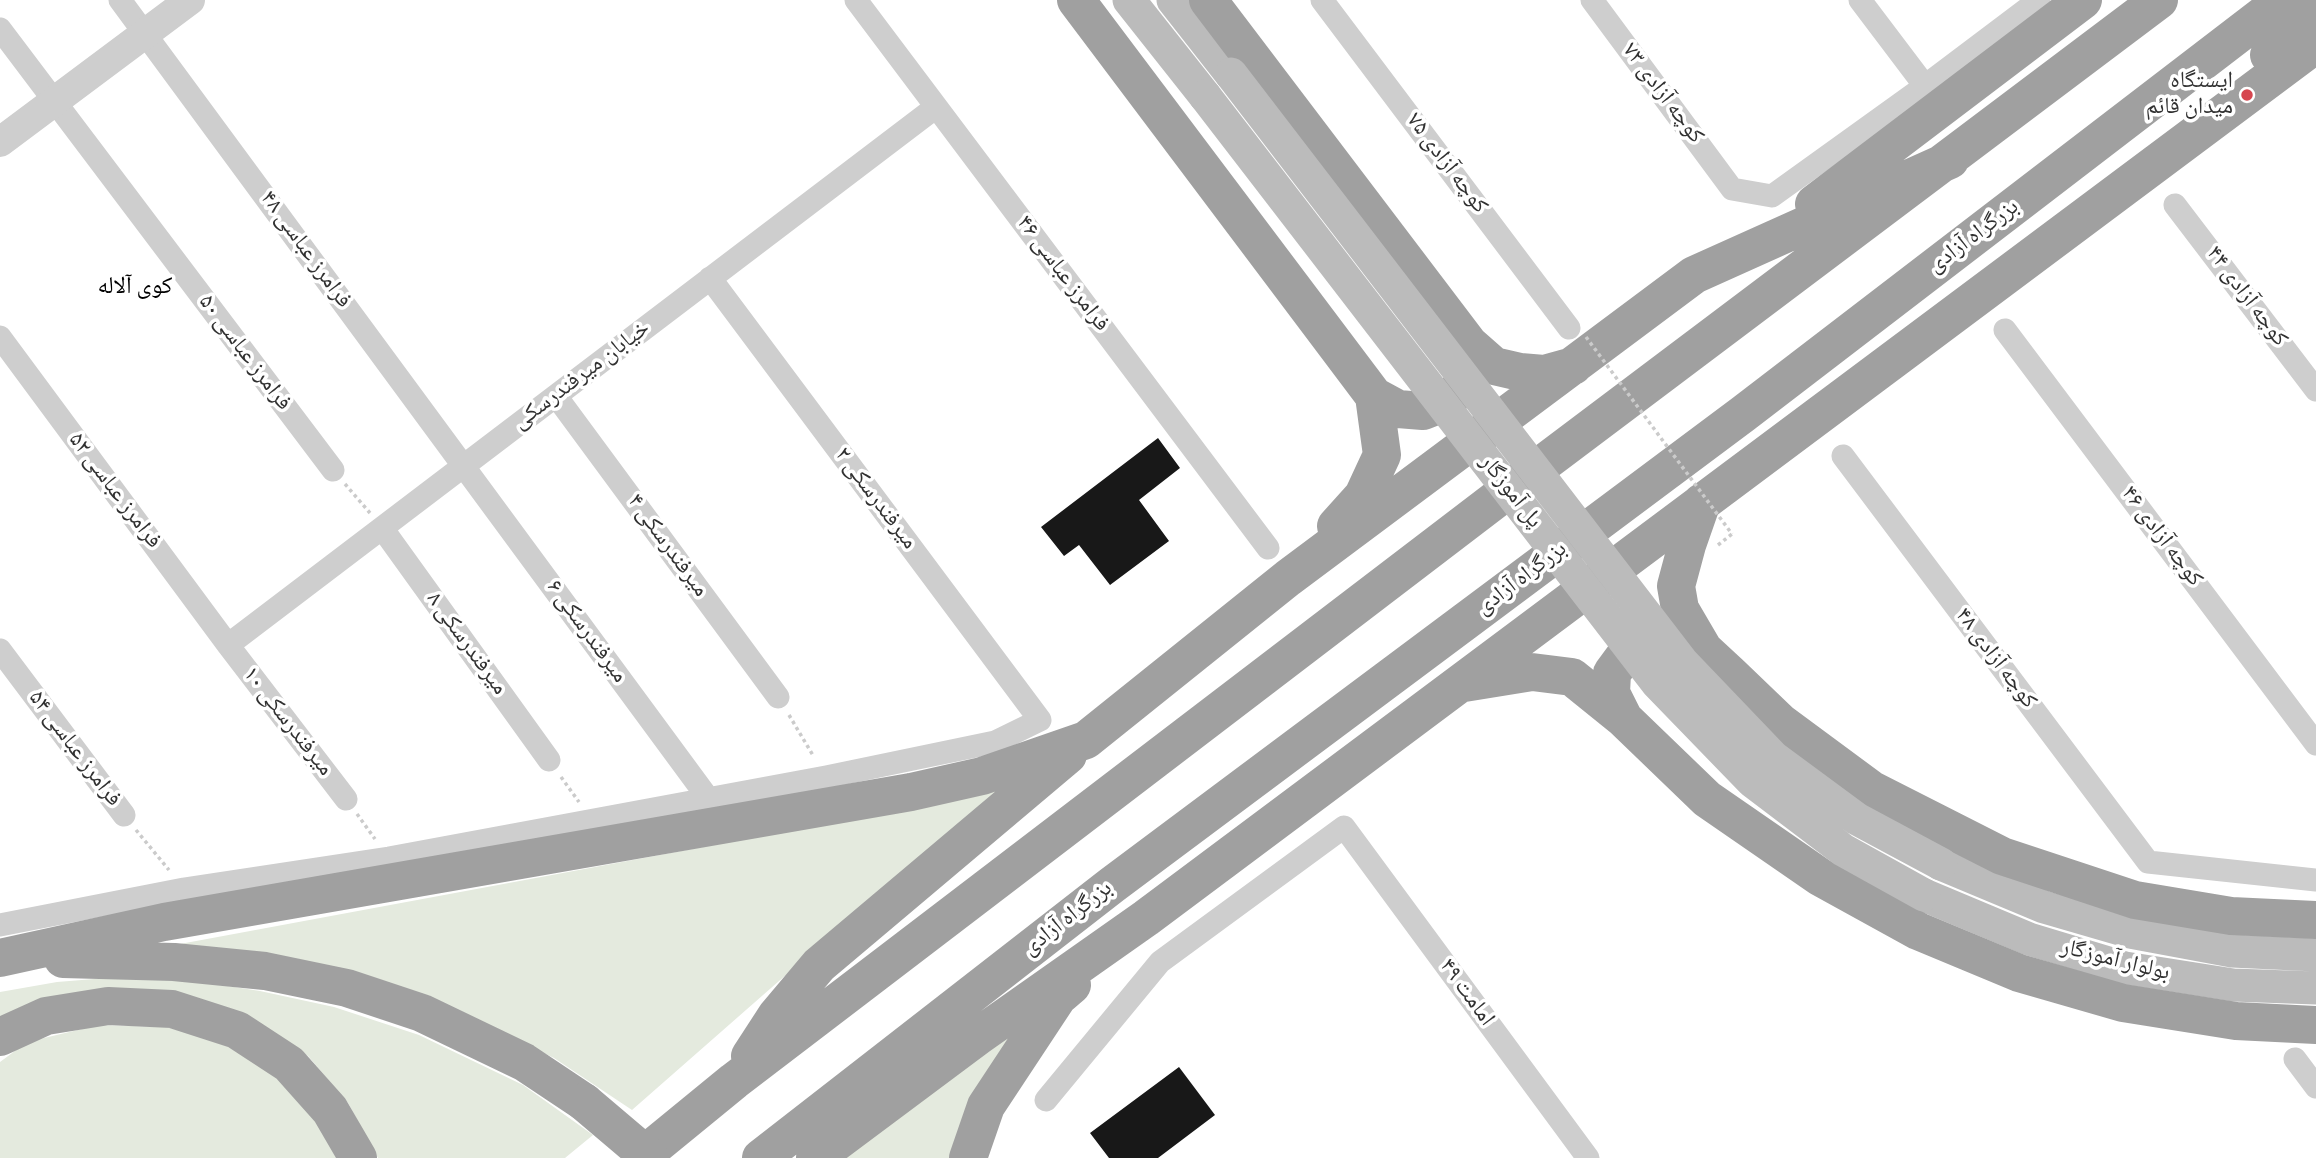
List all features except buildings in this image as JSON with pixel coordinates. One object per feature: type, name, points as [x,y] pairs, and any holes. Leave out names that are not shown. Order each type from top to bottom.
[{"type":"highway","points":[[1076,0],[1374,396],[1398,409],[1423,411],[1446,402],[1463,385],[1470,361],[1469,344]]},
{"type":"highway","points":[[1208,0],[1469,344],[1494,366],[1544,374],[1577,343]]},
{"type":"highway","points":[[1762,244],[2083,0]]},
{"type":"highway","points":[[640,1158],[734,1081],[1495,500],[2159,0]]},
{"type":"highway","name":"بزرگراه آزادی","points":[[761,1158],[1123,876],[1743,414],[2283,0]]},
{"type":"highway","points":[[2148,169],[2316,11]]},
{"type":"highway","points":[[815,1158],[977,1037],[1146,918],[2148,169],[2313,52]]},
{"type":"highway","points":[[1278,563],[1577,343],[1694,275],[1950,160]]},
{"type":"highway","points":[[1743,414],[1979,295]]},
{"type":"highway","points":[[734,1081],[776,1016],[819,965],[1086,740],[1278,563],[1363,496],[1382,455],[1374,396]]},
{"type":"highway","points":[[1702,502],[1686,545],[1676,586],[1680,609],[1704,650]]},
{"type":"highway","points":[[1624,719],[1612,693],[1612,673],[1626,654],[1645,639],[1669,630],[1690,636],[1780,722],[1872,790],[2002,856],[2135,900],[2231,916],[2316,920]]},
{"type":"highway","points":[[1459,684],[1532,672],[1572,677],[1624,719],[1707,799],[1819,877],[1918,931],[2019,973],[2123,1003],[2236,1021],[2316,1025]]},
{"type":"highway","points":[[2,947],[164,922],[911,792],[982,776],[1086,740]]},
{"type":"highway","points":[[968,1158],[986,1106],[1058,997],[1146,918]]},
{"type":"highway","points":[[2,947],[265,971],[347,988],[422,1013],[524,1062],[584,1102],[650,1158]]},
{"type":"highway","points":[[0,1037],[46,1016],[108,1006],[172,1009],[237,1030],[289,1064],[330,1110],[358,1158]]},
{"type":"main road","name":"پل آموزگار","points":[[1129,0],[1657,683],[1752,781],[1843,850],[1924,895]]},
{"type":"main road","name":"پل آموزگار","points":[[1174,0],[1683,663],[1773,757],[1857,819],[1941,864]]},
{"type":"main road","name":"بولوار آموزگار","points":[[1941,864],[2044,907],[2130,932],[2232,951],[2316,955]]},
{"type":"main road","name":"بولوار آموزگار","points":[[1924,895],[2029,939],[2125,968],[2233,985],[2316,988]]},
{"type":"street","name":"فرامرز عباسی ۴۸","points":[[120,0],[464,466]]},
{"type":"street","points":[[0,142],[190,0]]},
{"type":"street","name":"فرامرز عباسی ۴۶","points":[[856,0],[1278,563]]},
{"type":"street","name":"کوچه آزادی ۷۵","points":[[1322,0],[1577,343]]},
{"type":"street","name":"کوچه آزادی ۷۳","points":[[1592,0],[1732,189],[1772,196],[1925,86]]},
{"type":"street","points":[[1860,0],[1925,86],[2039,0]]},
{"type":"street","name":"فرامرز عباسی ۵۰","points":[[0,29],[333,470]]},
{"type":"street","name":"خیابان میرفندرسکی","points":[[228,645],[936,107]]},
{"type":"street","name":"کوچه آزادی ۴۴","points":[[2175,205],[2316,390]]},
{"type":"street","name":"میرفندرسکی ۲","points":[[710,278],[1040,720],[995,742],[826,777]]},
{"type":"street","name":"کوچه آزادی ۴۶","points":[[2005,330],[2316,744]]},
{"type":"street","name":"فرامرز عباسی ۵۲","points":[[0,337],[228,645]]},
{"type":"street","name":"میرفندرسکی ۴","points":[[556,396],[779,697]]},
{"type":"street","name":"کوچه آزادی ۴۸","points":[[1843,456],[2147,862],[2316,880]]},
{"type":"street","name":"میرفندرسکی ۶","points":[[464,466],[708,797]]},
{"type":"street","name":"میرفندرسکی ۸","points":[[382,528],[549,760]]},
{"type":"street","name":"میرفندرسکی ۱۰","points":[[228,645],[346,799]]},
{"type":"street","name":"فرامرز عباسی ۵۴","points":[[0,650],[124,815]]},
{"type":"street","points":[[2,947],[184,889],[389,858],[826,777]]},
{"type":"street","name":"امامت ۴۹","points":[[1046,1100],[1160,962],[1344,827],[1588,1158]]},
{"type":"street","points":[[2295,1059],[2316,1087]]},
{"type":"path","points":[[1577,343],[1732,534]]},
{"type":"path","points":[[333,470],[382,528]]},
{"type":"path","points":[[779,697],[826,777]]},
{"type":"path","points":[[549,760],[592,821]]},
{"type":"path","points":[[346,799],[389,858]]},
{"type":"path","points":[[124,815],[184,889]]},
{"type":"shaded area","points":[[1025,779],[836,931],[632,1110],[554,1058],[435,1001],[180,944],[913,808]]},
{"type":"shaded area","points":[[119,977],[189,980],[260,991],[334,1007],[419,1035],[523,1085],[593,1135],[565,1158],[378,1158],[348,1103],[308,1056],[252,1018],[0,1017],[0,992],[57,982]]},
{"type":"shaded area","points":[[1034,1009],[952,1158],[841,1158]]},
{"type":"shaded area","points":[[99,1025],[166,1027],[223,1042],[277,1073],[312,1114],[340,1158],[0,1158],[0,1062],[27,1042]]},
{"type":"place","name":"ایستگاه میدان قائم","points":[[2247,95]]},
{"type":"district","name":"کوی آلاله","points":[[135,288]]}]
